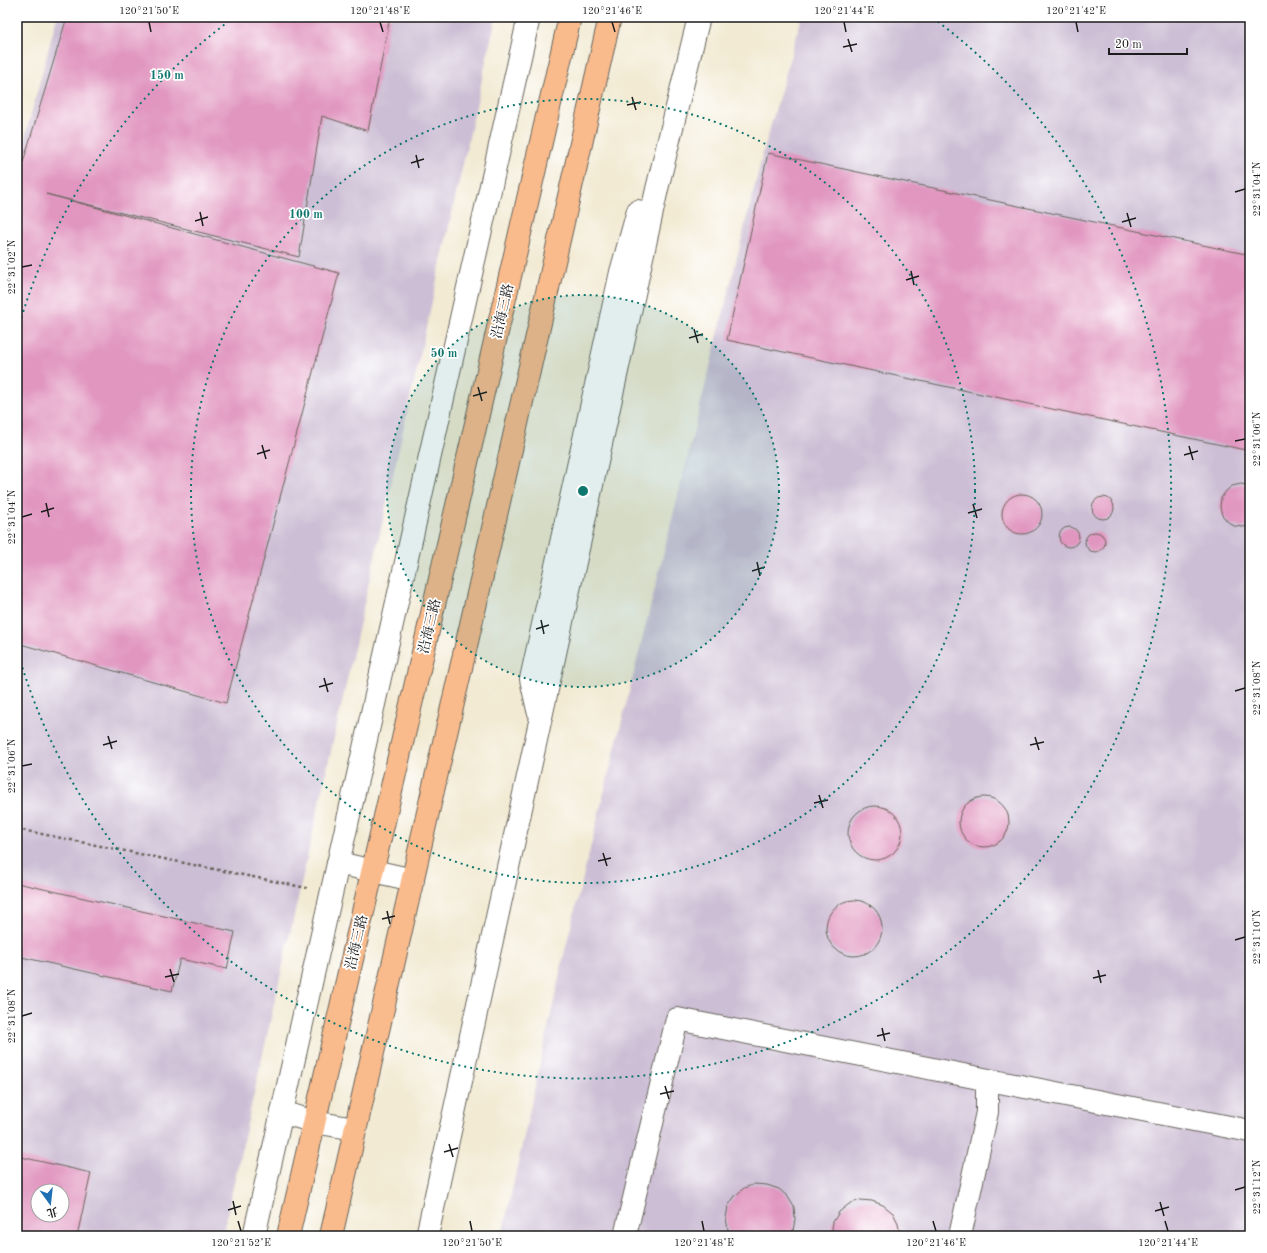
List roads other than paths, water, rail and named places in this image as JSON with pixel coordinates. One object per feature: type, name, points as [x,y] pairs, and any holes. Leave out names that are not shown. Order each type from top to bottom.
[{"type":"main road","name":"沿海三路","points":[[288,1236],[570,17]]},
{"type":"main road","points":[[331,1236],[610,17]]},
{"type":"street","points":[[254,1236],[529,17]]},
{"type":"street","points":[[540,717],[531,679],[622,272],[685,17]]},
{"type":"street","points":[[428,1236],[540,717],[657,189],[699,17]]},
{"type":"street","points":[[338,863],[412,880]]},
{"type":"street","points":[[625,1236],[677,1019],[1250,1132]]},
{"type":"street","points":[[960,1236],[987,1112],[987,1081]]},
{"type":"street","points":[[282,1112],[314,1122],[356,1129]]}]
